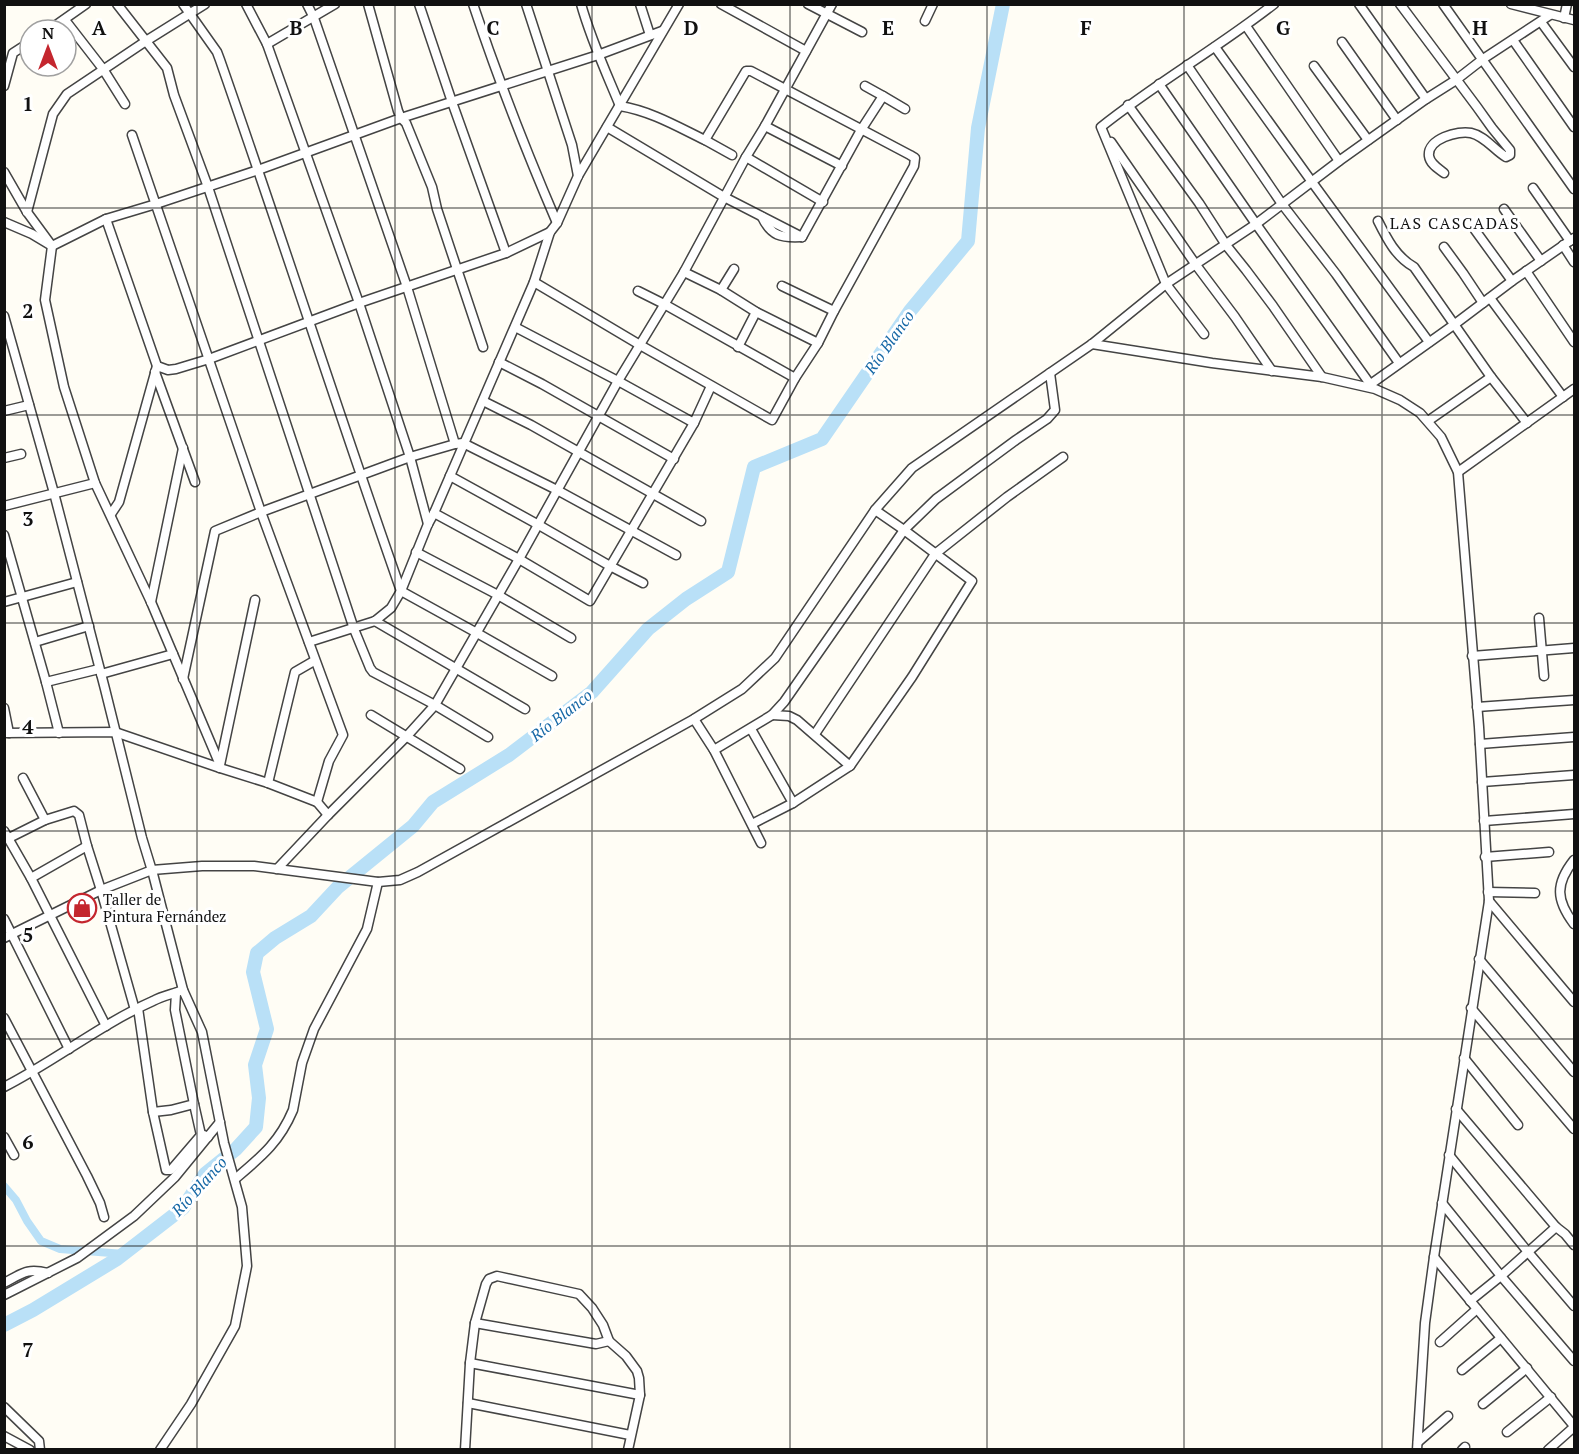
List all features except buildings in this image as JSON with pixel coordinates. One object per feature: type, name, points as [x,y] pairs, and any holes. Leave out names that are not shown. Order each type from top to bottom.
[{"type":"street","points":[[68,18],[86,4]]},
{"type":"street","points":[[117,4],[166,68],[208,187],[354,629],[370,668],[373,672],[488,737]]},
{"type":"street","points":[[183,4],[217,52],[401,591],[552,676]]},
{"type":"street","points":[[27,212],[53,114],[67,94],[205,4]]},
{"type":"street","points":[[246,4],[267,44],[359,303],[410,457],[428,524]]},
{"type":"street","points":[[307,4],[355,134],[459,444]]},
{"type":"street","points":[[267,44],[335,4]]},
{"type":"street","points":[[368,4],[401,118],[406,123],[432,188],[456,270],[483,347]]},
{"type":"street","points":[[419,4],[506,253]]},
{"type":"street","points":[[473,4],[501,87],[557,223]]},
{"type":"street","points":[[526,4],[572,145],[578,176]]},
{"type":"street","points":[[581,4],[587,27],[620,106]]},
{"type":"street","points":[[640,4],[650,36]]},
{"type":"street","points":[[309,642],[375,621],[391,608],[401,591],[450,476],[459,444],[483,401],[534,282],[550,232],[557,223],[587,160],[679,4]]},
{"type":"street","points":[[721,4],[806,51]]},
{"type":"street","points":[[808,4],[862,32]]},
{"type":"street","points":[[277,869],[435,705],[618,381],[684,272],[832,4]]},
{"type":"street","points":[[925,21],[933,4]]},
{"type":"street","points":[[1101,127],[1128,105],[1246,26],[1274,4]]},
{"type":"street","points":[[1359,4],[1426,99]]},
{"type":"street","points":[[1401,4],[1511,153],[1508,157],[1504,156],[1483,138],[1469,132],[1452,134],[1443,137],[1430,149],[1429,154],[1433,164],[1444,173]]},
{"type":"street","points":[[1443,4],[1575,189]]},
{"type":"street","points":[[1511,4],[1575,20]]},
{"type":"street","points":[[1564,18],[1567,4]]},
{"type":"street","points":[[1528,30],[1530,7]]},
{"type":"street","points":[[9,936],[101,890],[152,870],[202,866],[244,866],[378,882],[400,880],[418,873],[694,719],[742,688],[775,658],[875,510],[912,468],[1092,344],[1166,284],[1256,224],[1368,140],[1550,15]]},
{"type":"street","points":[[1541,22],[1575,67]]},
{"type":"street","points":[[1246,26],[1339,161]]},
{"type":"street","points":[[52,246],[106,219],[208,187],[401,118],[598,55],[662,31]]},
{"type":"street","points":[[78,36],[104,69],[125,104]]},
{"type":"street","points":[[1513,40],[1575,127]]},
{"type":"street","points":[[1342,42],[1397,120]]},
{"type":"street","points":[[1215,47],[1429,342]]},
{"type":"street","points":[[4,86],[14,53],[18,50]]},
{"type":"street","points":[[1187,65],[1282,204],[1336,274],[1399,363]]},
{"type":"street","points":[[1314,66],[1368,140]]},
{"type":"street","points":[[534,282],[772,420],[818,343],[914,166],[915,159],[751,70],[746,70],[705,140]]},
{"type":"street","points":[[1159,84],[1368,386]]},
{"type":"street","points":[[865,86],[905,109]]},
{"type":"street","points":[[607,127],[724,197],[802,237],[861,130],[883,96]]},
{"type":"street","points":[[1128,105],[1322,377]]},
{"type":"street","points":[[620,106],[654,115],[732,155]]},
{"type":"street","points":[[765,126],[842,166]]},
{"type":"street","points":[[1101,127],[1272,370]]},
{"type":"street","points":[[1101,127],[1166,284],[1204,334]]},
{"type":"street","points":[[132,135],[261,512],[343,735],[329,761],[317,802]]},
{"type":"street","points":[[574,157],[587,160]]},
{"type":"street","points":[[746,157],[823,202]]},
{"type":"street","points":[[4,172],[27,212],[52,246],[45,300],[64,387],[95,483],[151,602],[220,766]]},
{"type":"street","points":[[1533,188],[1569,241],[1575,262]]},
{"type":"street","points":[[1504,209],[1541,261]]},
{"type":"street","points":[[106,219],[195,482]]},
{"type":"street","points":[[1378,221],[1400,258],[1414,267],[1491,377],[1527,423]]},
{"type":"street","points":[[4,222],[52,246]]},
{"type":"street","points":[[1475,230],[1512,282]]},
{"type":"street","points":[[156,369],[176,369],[209,358],[359,303],[506,253],[550,232]]},
{"type":"street","points":[[1368,386],[1569,241]]},
{"type":"street","points":[[1444,248],[1563,397]]},
{"type":"street","points":[[721,290],[734,269]]},
{"type":"street","points":[[1526,271],[1575,342]]},
{"type":"street","points":[[684,272],[818,343]]},
{"type":"street","points":[[782,286],[834,311]]},
{"type":"street","points":[[638,291],[795,378]]},
{"type":"street","points":[[738,346],[756,312]]},
{"type":"street","points":[[4,316],[54,493],[141,838],[152,870],[179,992],[202,1032],[224,1143],[242,1207],[247,1266],[235,1326],[191,1404],[160,1449]]},
{"type":"street","points":[[515,327],[694,423]]},
{"type":"street","points":[[1092,344],[1322,377],[1368,386],[1400,400],[1420,413],[1441,437],[1458,472],[1480,744],[1488,897],[1425,1323],[1418,1446]]},
{"type":"street","points":[[499,362],[674,459]]},
{"type":"street","points":[[111,514],[119,502],[156,369]]},
{"type":"street","points":[[714,750],[772,715],[784,702],[904,530],[936,499],[1047,419],[1055,410],[1050,373]]},
{"type":"street","points":[[1428,421],[1491,377]]},
{"type":"street","points":[[434,513],[590,601],[674,459],[711,386]]},
{"type":"street","points":[[1458,472],[1575,389]]},
{"type":"street","points":[[483,401],[701,521]]},
{"type":"street","points":[[4,411],[29,405]]},
{"type":"street","points":[[183,679],[215,531],[410,457],[459,444],[556,490],[676,555]]},
{"type":"street","points":[[151,602],[183,448]]},
{"type":"street","points":[[4,458],[21,454]]},
{"type":"street","points":[[815,734],[934,554],[1007,497],[1063,458]]},
{"type":"street","points":[[450,476],[643,583]]},
{"type":"street","points":[[4,506],[95,483]]},
{"type":"street","points":[[752,824],[793,803],[850,766],[912,677],[972,581],[875,510]]},
{"type":"street","points":[[4,535],[46,682],[58,733]]},
{"type":"street","points":[[416,552],[498,595],[571,638]]},
{"type":"street","points":[[4,602],[77,582]]},
{"type":"street","points":[[220,766],[255,600]]},
{"type":"street","points":[[1539,618],[1544,676]]},
{"type":"street","points":[[375,621],[525,709]]},
{"type":"street","points":[[35,642],[88,626]]},
{"type":"street","points":[[1472,656],[1575,648]]},
{"type":"street","points":[[46,682],[100,672],[173,654]]},
{"type":"street","points":[[268,783],[295,672],[314,661]]},
{"type":"street","points":[[1477,707],[1575,699]]},
{"type":"street","points":[[4,708],[7,733],[115,732],[220,766],[317,802],[328,815]]},
{"type":"street","points":[[371,715],[460,769]]},
{"type":"street","points":[[772,715],[789,716],[797,720],[850,766]]},
{"type":"street","points":[[694,719],[714,750],[761,843]]},
{"type":"street","points":[[751,729],[793,803]]},
{"type":"street","points":[[1480,744],[1575,737]]},
{"type":"street","points":[[1482,782],[1575,775]]},
{"type":"street","points":[[22,778],[45,820]]},
{"type":"street","points":[[106,1026],[32,878],[7,834],[74,811],[80,815],[87,846],[137,1009],[153,1112],[166,1170],[168,1171],[220,1122]]},
{"type":"street","points":[[1484,822],[1575,814]]},
{"type":"street","points":[[32,878],[87,846]]},
{"type":"street","points":[[1485,857],[1549,852]]},
{"type":"street","points":[[1575,860],[1567,869],[1560,894],[1561,905],[1575,924]]},
{"type":"street","points":[[234,1176],[268,1151],[291,1116],[302,1063],[314,1029],[367,929],[378,882]]},
{"type":"street","points":[[1488,897],[1535,893]]},
{"type":"street","points":[[1488,897],[1575,1002]]},
{"type":"street","points":[[4,919],[9,936],[69,1049]]},
{"type":"street","points":[[1479,959],[1575,1072]]},
{"type":"street","points":[[4,1087],[32,1073],[137,1009],[154,1000],[179,992]]},
{"type":"street","points":[[179,992],[175,1010],[194,1104],[204,1136]]},
{"type":"street","points":[[1472,1008],[1575,1129]]},
{"type":"street","points":[[4,1018],[87,1176],[104,1217]]},
{"type":"street","points":[[1464,1058],[1518,1125]]},
{"type":"street","points":[[153,1112],[194,1104]]},
{"type":"street","points":[[1456,1109],[1556,1227],[1575,1245]]},
{"type":"street","points":[[4,1295],[77,1258],[134,1216],[175,1177],[204,1136]]},
{"type":"street","points":[[4,1137],[14,1155]]},
{"type":"street","points":[[1449,1155],[1575,1306]]},
{"type":"street","points":[[1442,1203],[1501,1276],[1575,1361]]},
{"type":"street","points":[[1470,1300],[1556,1227]]},
{"type":"street","points":[[1434,1257],[1573,1422],[1548,1449]]},
{"type":"street","points":[[4,1283],[24,1272],[35,1270],[49,1273]]},
{"type":"street","points":[[465,1449],[470,1363],[475,1323],[486,1284],[489,1279],[497,1276],[579,1294],[592,1308],[603,1325],[609,1341],[626,1356],[637,1371],[639,1378],[640,1395],[628,1449]]},
{"type":"street","points":[[1440,1342],[1478,1309]]},
{"type":"street","points":[[475,1323],[596,1344],[609,1341]]},
{"type":"street","points":[[1462,1370],[1501,1338]]},
{"type":"street","points":[[470,1363],[640,1395]]},
{"type":"street","points":[[1483,1404],[1527,1368]]},
{"type":"street","points":[[1507,1432],[1551,1397]]},
{"type":"street","points":[[468,1403],[630,1435]]},
{"type":"street","points":[[4,1407],[39,1441],[40,1449]]},
{"type":"street","points":[[1418,1446],[1448,1416]]},
{"type":"street","points":[[4,1436],[30,1449]]},
{"type":"waterway","name":"Río Blanco","points":[[4,1325],[117,1259],[183,1208],[205,1174],[236,1149],[256,1127],[259,1098],[255,1065],[267,1029],[253,972],[257,953],[275,938],[311,916],[338,887],[413,826],[433,802],[509,755],[592,692],[648,629],[686,599],[728,572],[754,467],[822,439],[910,311],[968,241],[978,128],[1003,4]]},
{"type":"waterway","points":[[4,1186],[16,1200],[41,1241],[60,1249],[124,1254]]},
{"type":"place","name":"Taller de Pintura Fernández","points":[[82,908]]},
{"type":"district","name":"LAS CASCADAS","points":[[1455,223]]}]
